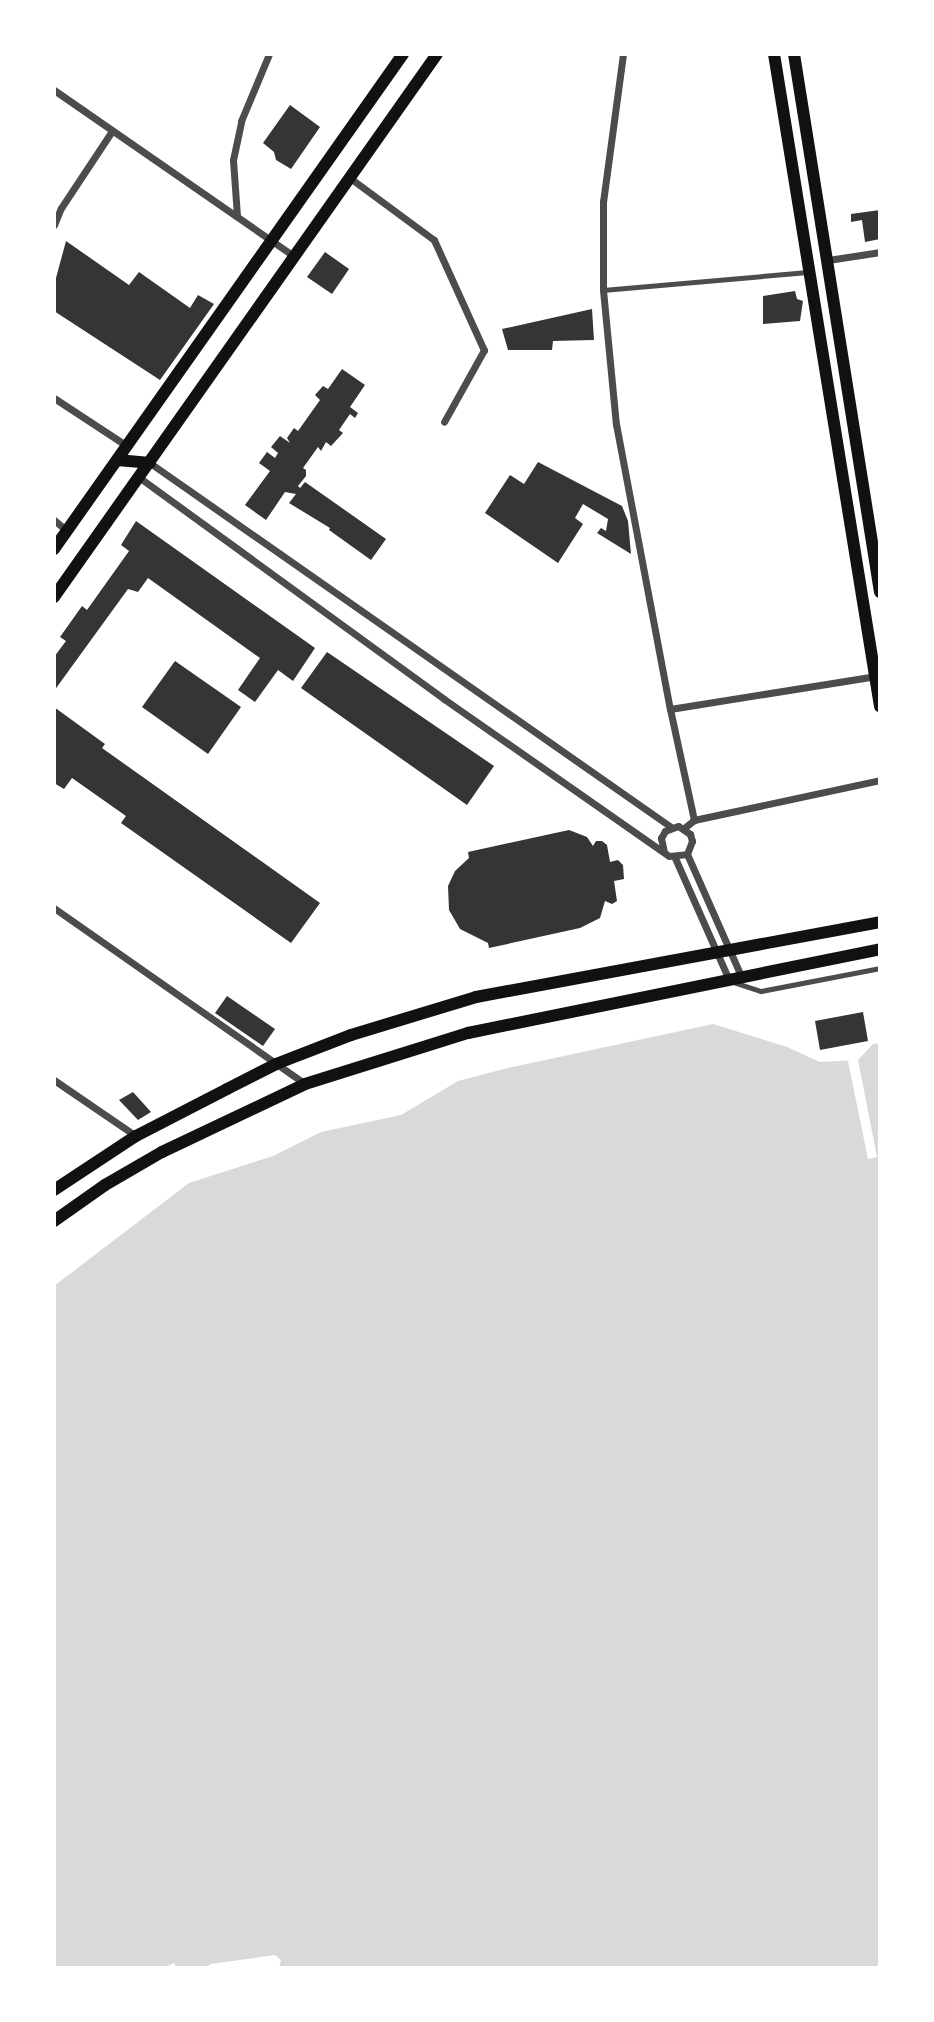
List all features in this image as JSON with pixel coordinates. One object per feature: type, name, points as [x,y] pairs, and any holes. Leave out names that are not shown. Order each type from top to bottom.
[{"type":"main road","points":[[54,549],[403,54]]},
{"type":"main road","points":[[54,597],[437,54]]},
{"type":"main road","points":[[774,54],[807,272],[878,676],[880,706]]},
{"type":"main road","points":[[794,54],[880,592]]},
{"type":"main road","points":[[786,131],[806,128]]},
{"type":"main road","points":[[795,192],[817,193]]},
{"type":"main road","points":[[117,460],[150,463]]},
{"type":"main road","points":[[54,1190],[136,1136],[275,1064],[351,1035],[476,997],[880,922]]},
{"type":"main road","points":[[54,1221],[105,1185],[162,1152],[305,1084],[468,1033],[880,949]]},
{"type":"street","points":[[236,216],[233,160],[241,121],[269,54]]},
{"type":"street","points":[[623,55],[603,201],[603,290],[616,424],[694,820]]},
{"type":"street","points":[[54,90],[295,257]]},
{"type":"street","points":[[54,225],[61,208],[112,131]]},
{"type":"street","points":[[350,178],[434,240],[484,350],[444,422]]},
{"type":"street","points":[[828,260],[880,252]]},
{"type":"street","points":[[54,398],[127,446]]},
{"type":"street","points":[[150,463],[671,827],[684,828],[694,820],[880,780]]},
{"type":"street","points":[[139,478],[444,699],[675,858],[716,953],[736,979]]},
{"type":"street","points":[[54,520],[67,531]]},
{"type":"street","points":[[670,709],[878,676]]},
{"type":"street","points":[[664,852],[661,838],[671,827]]},
{"type":"street","points":[[684,828],[692,841],[688,854],[731,949],[736,979]]},
{"type":"street","points":[[675,858],[688,854]]},
{"type":"street","points":[[54,908],[305,1084]]},
{"type":"street","points":[[54,1080],[136,1136]]},
{"type":"lane","points":[[603,290],[807,272]]},
{"type":"lane","points":[[736,979],[761,991],[880,968]]},
{"type":"shaded area","points":[[713,1024],[787,1047],[820,1062],[858,1060],[873,1044],[880,1043],[880,1968],[279,1968],[281,1960],[275,1955],[211,1964],[205,1968],[177,1968],[174,1963],[164,1968],[54,1968],[54,1286],[189,1183],[273,1156],[321,1132],[401,1115],[458,1081]]},
{"type":"pier","points":[[858,1055],[877,1157],[868,1159],[848,1061],[848,1058]]},
{"type":"building","points":[[290,105],[320,127],[291,169],[276,160],[274,152],[263,143]]},
{"type":"building","points":[[880,210],[880,239],[865,242],[862,220],[851,222],[851,214]]},
{"type":"building","points":[[66,241],[129,285],[139,272],[190,308],[198,295],[214,304],[160,380],[54,311],[56,278]]},
{"type":"building","points":[[325,252],[349,269],[332,294],[307,277]]},
{"type":"building","points":[[795,291],[797,299],[803,301],[800,321],[763,324],[763,296]]},
{"type":"building","points":[[592,309],[594,340],[553,341],[552,350],[508,350],[502,329]]},
{"type":"building","points":[[342,369],[365,385],[350,407],[358,413],[355,418],[350,414],[339,430],[343,433],[331,446],[326,442],[321,451],[318,447],[303,468],[306,470],[306,476],[298,486],[300,488],[305,482],[386,539],[371,560],[329,530],[330,528],[289,503],[296,494],[285,492],[266,520],[245,505],[270,471],[259,463],[267,452],[275,458],[278,453],[271,447],[280,436],[290,443],[287,438],[294,428],[298,431],[320,400],[315,395],[323,386],[328,389]]},
{"type":"building","points":[[538,462],[622,506],[628,521],[631,554],[597,533],[601,528],[606,531],[608,519],[583,504],[575,518],[583,524],[558,563],[485,513],[510,475],[524,484]]},
{"type":"building","points":[[136,521],[315,648],[293,681],[278,670],[255,702],[238,690],[260,658],[148,578],[138,592],[128,589],[54,691],[54,657],[66,641],[60,637],[82,606],[87,610],[129,551],[121,545]]},
{"type":"building","points":[[327,652],[494,766],[467,805],[301,688]]},
{"type":"building","points":[[175,661],[241,707],[208,754],[142,707]]},
{"type":"building","points":[[54,707],[105,744],[102,748],[320,903],[291,943],[121,823],[126,816],[72,778],[64,789],[54,783]]},
{"type":"building","points":[[569,830],[587,837],[593,846],[596,841],[602,841],[607,845],[610,862],[618,860],[623,865],[624,879],[614,881],[617,901],[612,904],[605,901],[600,918],[580,928],[489,948],[488,943],[460,929],[449,910],[448,886],[455,871],[469,858],[468,852]]},
{"type":"building","points":[[227,996],[275,1029],[263,1046],[215,1013]]},
{"type":"building","points":[[863,1012],[868,1041],[820,1050],[815,1021]]},
{"type":"building","points":[[133,1092],[151,1112],[138,1120],[119,1100]]}]
